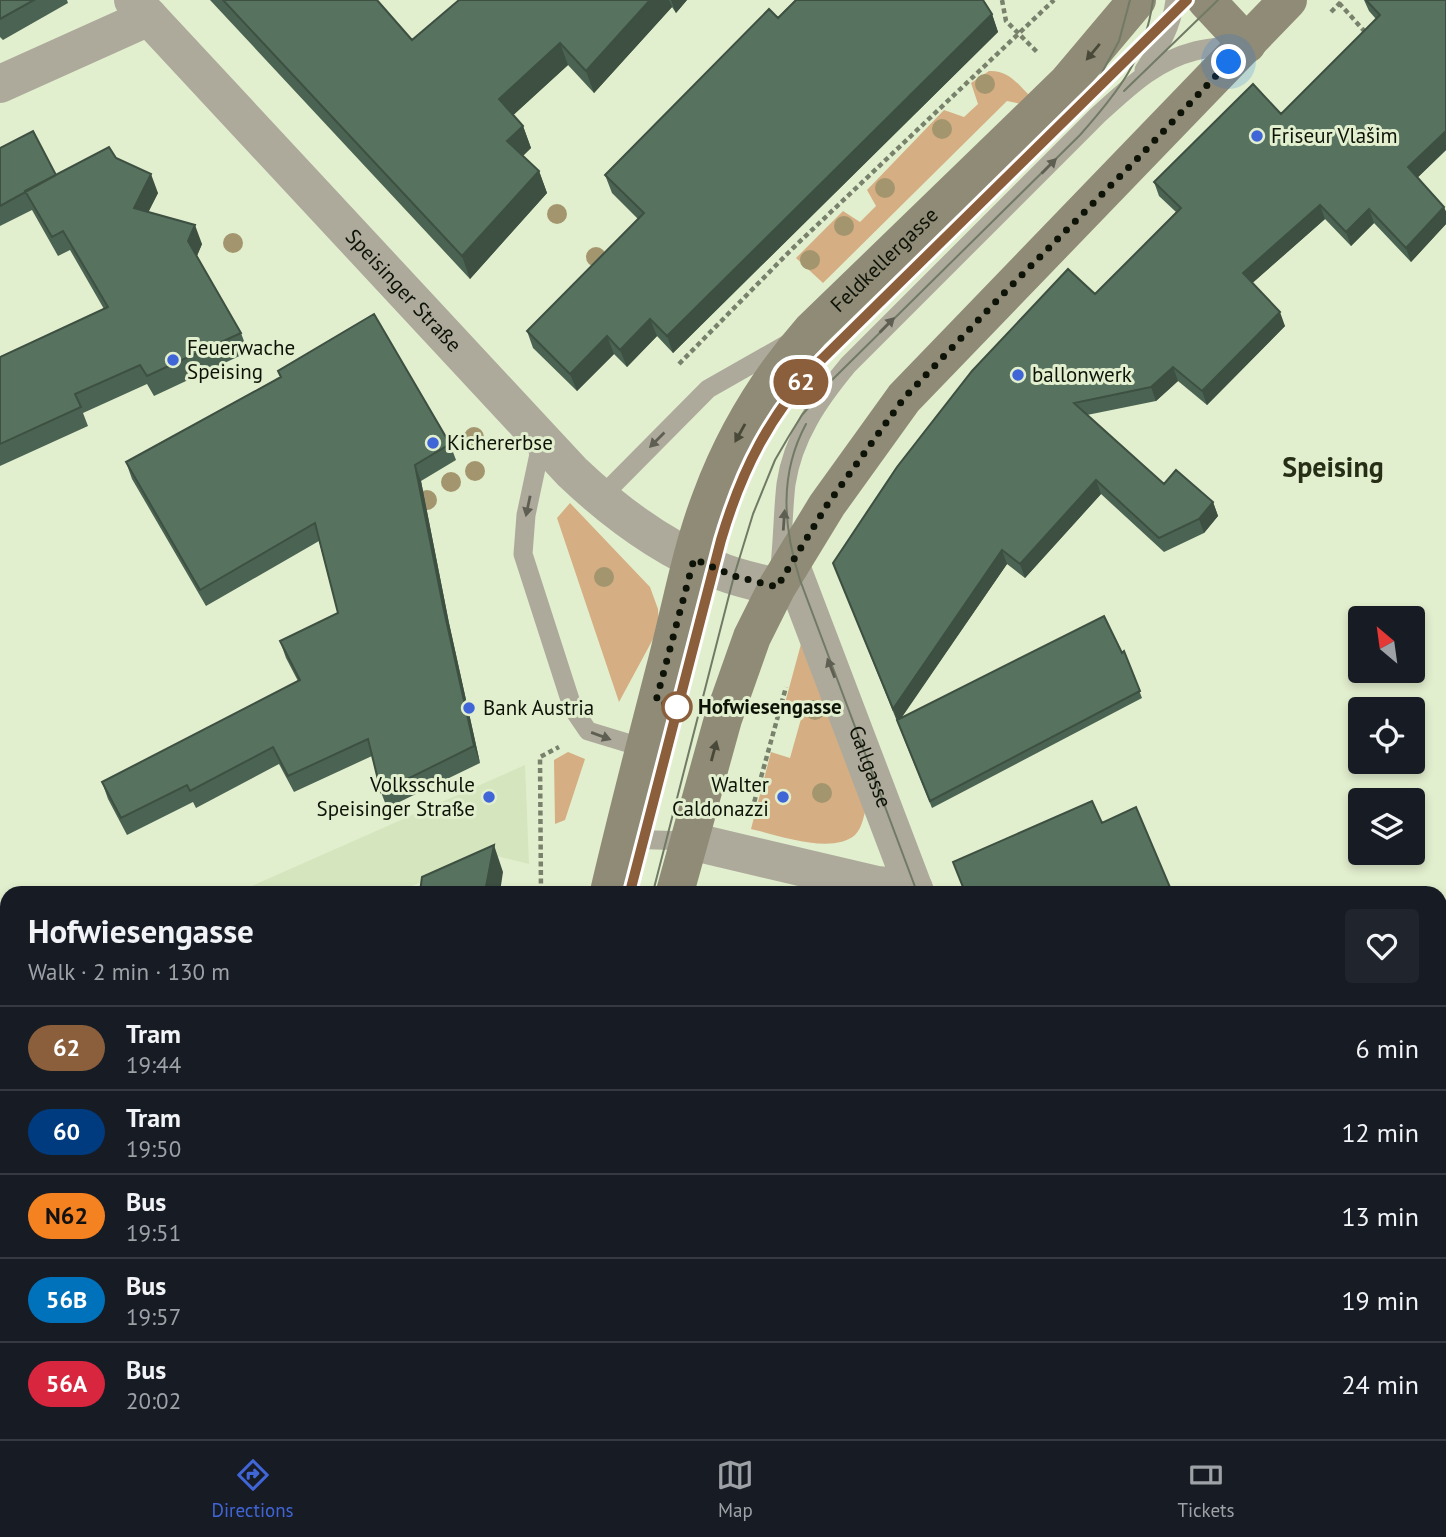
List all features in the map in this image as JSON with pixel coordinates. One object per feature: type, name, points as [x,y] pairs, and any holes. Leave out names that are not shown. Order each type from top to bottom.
[{"type":"main road","name":"Feldkellergasse","points":[[694,559],[710,499],[733,447],[760,398],[785,361],[811,331],[1067,83],[1137,0]]},
{"type":"main road","points":[[1206,0],[1247,44]]},
{"type":"main road","points":[[678,886],[723,719],[752,638],[827,505],[904,398],[1288,0]]},
{"type":"main road","points":[[610,886],[694,559]]},
{"type":"street","points":[[0,84],[141,8]]},
{"type":"street","name":"Speisinger Straße","points":[[141,8],[600,498],[648,533],[694,559],[734,576],[784,577]]},
{"type":"street","name":"Gallgasse","points":[[784,577],[913,886]]},
{"type":"street","points":[[690,841],[883,886]]},
{"type":"lane","points":[[1138,79],[1161,45],[1173,14],[1175,0]]},
{"type":"lane","points":[[784,577],[786,484],[793,454],[805,426],[823,396],[861,351],[1098,115],[1138,79],[1166,61],[1196,51],[1247,44]]},
{"type":"lane","points":[[600,498],[708,389],[811,331]]},
{"type":"lane","points":[[542,439],[526,514],[523,554],[573,709],[588,731],[644,748]]},
{"type":"lane","points":[[621,839],[690,841]]},
{"type":"path","points":[[1002,0],[1006,21],[1019,34],[1054,0]]},
{"type":"path","points":[[1339,4],[1375,42]]},
{"type":"path","points":[[738,851],[746,811],[751,813],[788,676]]},
{"type":"path","points":[[541,845],[541,886]]},
{"type":"shaded area","points":[[989,71],[1007,75],[1029,95],[1021,104],[1007,101],[823,283],[796,258],[843,211],[860,222],[876,206],[867,190],[944,110],[964,117],[978,104],[971,83]]},
{"type":"shaded area","points":[[570,503],[650,587],[658,609],[659,628],[619,702],[557,518]]},
{"type":"shaded area","points":[[801,644],[867,804],[858,832],[845,841],[804,842],[751,829],[771,752],[790,758],[801,719],[782,714]]},
{"type":"shaded area","points":[[568,752],[585,759],[565,820],[555,824],[554,760]]},
{"type":"shaded area","name":"Volksschule Speisinger Straße","points":[[525,765],[529,864],[484,853],[412,886],[252,886]]},
{"type":"building","points":[[0,0],[34,0],[0,19]]},
{"type":"building","points":[[223,0],[377,0],[412,40],[459,0],[650,0],[586,71],[560,43],[499,99],[523,126],[507,141],[539,171],[462,256]]},
{"type":"building","points":[[796,0],[983,0],[992,14],[667,336],[650,319],[620,350],[607,336],[570,374],[527,331],[644,213],[605,175],[769,9],[778,18]]},
{"type":"building","points":[[1366,0],[1446,0],[1446,131],[1408,167],[1444,207],[1406,248],[1369,209],[1346,232],[1320,205],[1243,273],[1280,312],[1202,391],[1173,367],[1151,387],[1074,403],[1164,484],[1176,470],[1213,502],[1199,519],[1159,538],[1096,480],[1020,564],[1002,550],[893,709],[833,563],[897,467],[972,371],[1068,269],[1095,294],[1181,208],[1154,182],[1253,84],[1281,114],[1380,15]]},
{"type":"building","points":[[33,131],[56,175],[0,206],[0,148]]},
{"type":"building","points":[[109,147],[116,158],[151,174],[134,208],[195,225],[188,241],[241,333],[147,376],[140,365],[75,394],[81,407],[0,444],[0,357],[108,307],[63,231],[52,237],[25,191]]},
{"type":"building","points":[[374,314],[450,444],[415,465],[474,746],[381,792],[368,739],[288,776],[273,747],[190,791],[187,785],[121,818],[102,782],[300,680],[280,641],[338,613],[315,523],[200,590],[126,462],[281,377],[278,371]]},
{"type":"building","points":[[1104,616],[1122,653],[1124,651],[1140,691],[930,801],[897,720]]},
{"type":"building","points":[[1092,801],[1102,823],[1136,807],[1169,886],[963,886],[953,862]]},
{"type":"building","points":[[494,845],[486,886],[421,886],[422,877]]},
{"type":"tram line","points":[[1099,78],[1119,41],[1130,0]]},
{"type":"tram line","points":[[655,886],[734,576],[753,514],[775,460],[802,415],[833,379],[1080,135],[1106,104],[1128,74],[1144,40],[1153,0]]},
{"type":"tram line","points":[[632,886],[721,540],[749,466],[773,422],[821,360],[1187,0]]},
{"type":"tram line","name":"62","points":[[632,886],[721,540],[740,483],[767,428],[785,401],[821,360],[1187,0]]},
{"type":"tram line","points":[[1124,91],[1218,0]]},
{"type":"tram line","points":[[806,424],[791,462],[786,501],[794,560],[915,886]]},
{"type":"place","name":"Friseur Vlašim","points":[[1257,136]]},
{"type":"place","name":"Feuerwache Speising","points":[[173,360]]},
{"type":"place","name":"ballonwerk","points":[[1018,375]]},
{"type":"place","name":"Kichererbse","points":[[433,443]]},
{"type":"place","name":"Hofwiesengasse","points":[[677,707]]},
{"type":"place","name":"Bank Austria","points":[[469,708]]},
{"type":"place","name":"Volksschule Speisinger Straße","points":[[489,797]]},
{"type":"place","name":"Walter Caldonazzi","points":[[783,797]]},
{"type":"district","name":"Speising","points":[[1333,467]]},
{"type":"route","points":[[677,707],[656,701],[694,559],[734,576],[777,587],[827,505],[904,398],[1229,62]]}]
